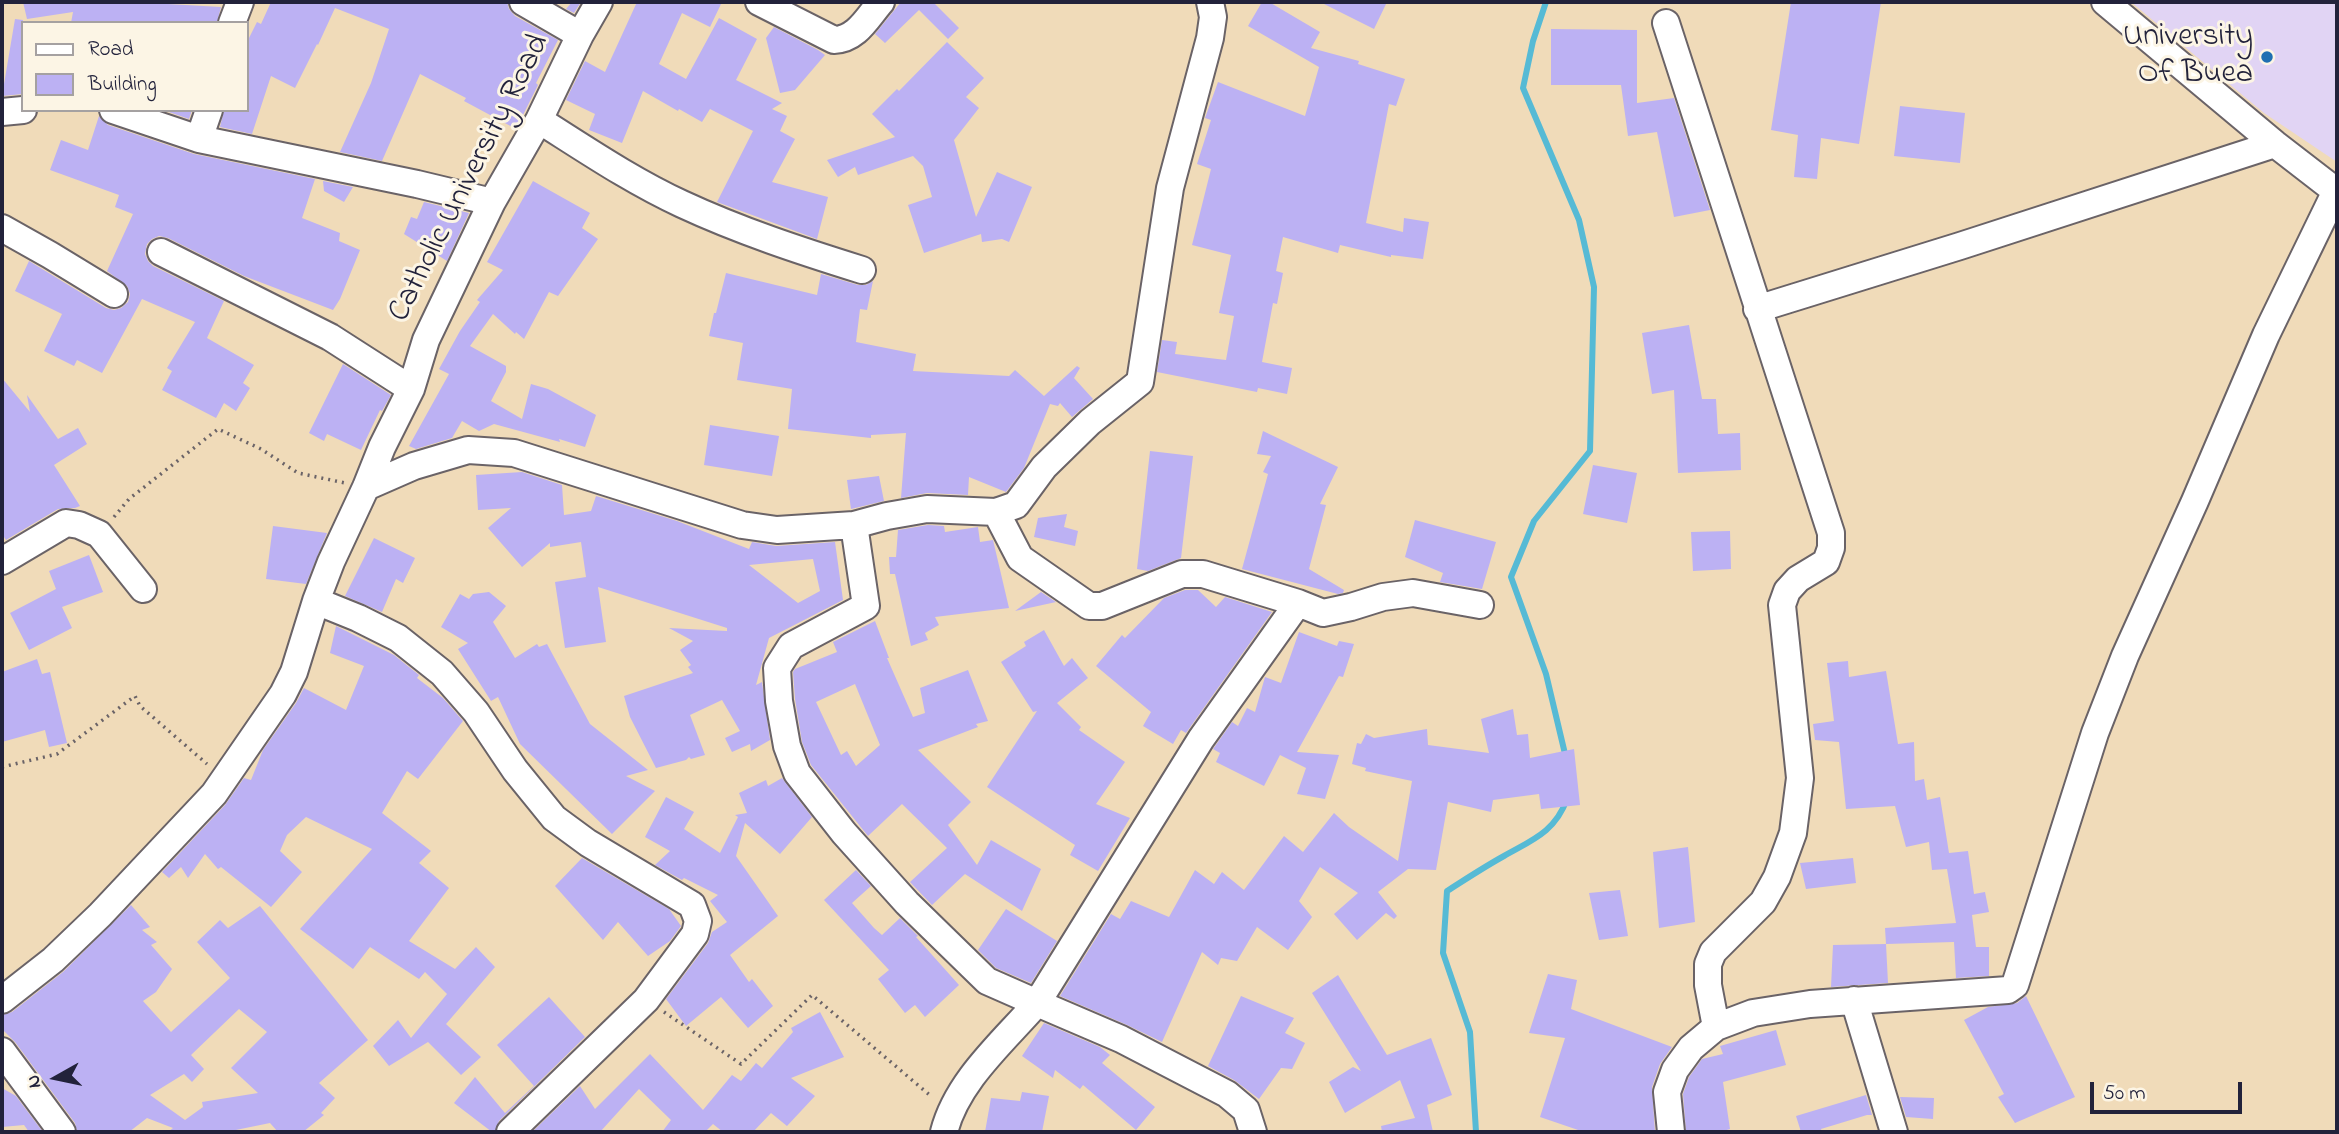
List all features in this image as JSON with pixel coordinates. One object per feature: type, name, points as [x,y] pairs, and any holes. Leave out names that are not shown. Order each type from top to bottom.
[{"type":"street","points":[[233,21],[240,2]]},
{"type":"street","points":[[523,2],[580,35]]},
{"type":"street","name":"Catholic University Road","points":[[2,1000],[53,960],[100,915],[214,794],[283,695],[294,673],[331,562],[411,389],[426,340],[492,202],[539,120],[598,2]]},
{"type":"street","points":[[759,2],[834,40],[844,40],[855,34],[881,2]]},
{"type":"street","points":[[366,487],[414,466],[468,450],[514,453],[742,525],[777,530],[853,525],[927,509],[996,513],[1016,505],[1044,467],[1090,422],[1140,382],[1170,188],[1210,38],[1213,17],[1210,2]]},
{"type":"street","points":[[1671,1132],[1667,1092],[1675,1070],[1691,1048],[1716,1027],[1753,1013],[1854,1000],[2008,990],[2015,985],[2095,733],[2125,656],[2266,335],[2337,191],[2275,144],[2107,2]]},
{"type":"street","points":[[1666,23],[1826,520],[1831,548],[1826,562],[1798,579],[1787,590],[1782,605],[1800,778],[1793,833],[1777,877],[1763,902],[1713,952],[1708,964],[1716,1027]]},
{"type":"street","points":[[2,112],[21,110]]},
{"type":"street","points":[[119,112],[199,139],[492,202]]},
{"type":"street","points":[[199,139],[208,112]]},
{"type":"street","points":[[539,120],[618,169],[681,203],[776,242],[862,270]]},
{"type":"street","points":[[1757,309],[1960,247],[2275,144]]},
{"type":"street","points":[[2,228],[114,294]]},
{"type":"street","points":[[161,252],[330,337],[411,389]]},
{"type":"street","points":[[996,513],[1020,558],[1089,606],[1102,606],[1182,574],[1203,574],[1322,612],[1352,607],[1383,597],[1413,593],[1480,605]]},
{"type":"street","points":[[2,561],[66,523],[79,525],[99,534],[143,589]]},
{"type":"street","points":[[853,525],[866,606],[791,646],[777,668],[779,701],[787,746],[797,773],[844,833],[907,903],[987,981],[1121,1039],[1227,1094],[1246,1110],[1253,1132]]},
{"type":"street","points":[[316,601],[398,638],[442,673],[476,712],[515,770],[555,818],[588,843],[692,905],[698,921],[695,934],[646,1000],[510,1132]]},
{"type":"street","points":[[947,1122],[971,1078],[1037,1003],[1201,739],[1298,603]]},
{"type":"street","points":[[1854,1000],[1894,1132]]},
{"type":"street","points":[[2,1051],[62,1132]]},
{"type":"path","points":[[99,534],[129,499],[218,429],[261,449],[298,473],[366,487]]},
{"type":"path","points":[[2,767],[57,754],[135,696],[140,706],[224,779]]},
{"type":"path","points":[[646,1000],[741,1064],[812,995],[947,1122]]},
{"type":"shaded area","name":"University Of Buea","points":[[2131,2],[2337,2],[2337,162],[2264,113]]},
{"type":"building","points":[[23,2],[168,2],[221,7],[218,21],[71,21],[73,12],[27,19]]},
{"type":"building","points":[[271,2],[507,2],[515,16],[558,40],[516,129],[420,74],[382,161],[340,152],[371,83],[389,29],[335,8],[295,88],[271,76],[252,134],[220,127],[224,112],[248,112],[248,40],[257,22],[261,24]]},
{"type":"building","points":[[572,2],[581,2],[574,13],[566,9]]},
{"type":"building","points":[[637,2],[722,2],[710,27],[682,13],[659,64],[686,79],[719,18],[757,39],[736,80],[782,103],[772,109],[787,116],[780,131],[795,139],[772,182],[828,197],[817,239],[717,202],[753,131],[710,109],[702,122],[643,91],[622,143],[589,130],[595,114],[566,100],[585,61],[605,72]]},
{"type":"building","points":[[901,2],[933,2],[959,28],[948,39],[919,10],[885,43],[875,34]]},
{"type":"building","points":[[1262,2],[1269,2],[1320,32],[1311,48],[1359,61],[1358,64],[1405,79],[1396,106],[1389,104],[1366,223],[1403,232],[1404,218],[1429,222],[1423,259],[1391,257],[1340,245],[1338,253],[1283,237],[1276,271],[1283,273],[1277,304],[1273,303],[1262,362],[1292,368],[1287,394],[1258,388],[1257,392],[1157,372],[1162,340],[1177,342],[1175,354],[1226,360],[1234,316],[1219,313],[1231,255],[1192,245],[1211,169],[1197,164],[1211,120],[1205,118],[1218,82],[1305,116],[1319,67],[1248,26]]},
{"type":"building","points":[[1320,2],[1387,2],[1374,29]]},
{"type":"building","points":[[1791,2],[1881,2],[1859,144],[1821,138],[1817,179],[1794,177],[1798,135],[1771,130]]},
{"type":"building","points":[[15,19],[23,20],[21,94],[2,96]]},
{"type":"building","points":[[774,27],[825,55],[795,90],[780,93],[766,38]]},
{"type":"building","points":[[1551,29],[1637,30],[1637,103],[1674,98],[1710,210],[1674,217],[1657,132],[1628,136],[1621,85],[1551,85]]},
{"type":"building","points":[[947,42],[984,78],[966,97],[979,108],[954,140],[976,217],[997,172],[1032,187],[1009,242],[1002,239],[982,242],[981,234],[924,253],[908,205],[932,197],[923,166],[913,156],[858,175],[855,167],[838,177],[827,160],[895,137],[872,114],[897,89],[899,91]]},
{"type":"building","points":[[1900,106],[1965,113],[1960,163],[1894,156]]},
{"type":"building","points":[[169,112],[191,112],[189,119]]},
{"type":"building","points":[[99,116],[108,125],[194,154],[315,179],[302,218],[340,233],[339,241],[360,250],[333,310],[244,276],[168,238],[159,236],[147,244],[145,254],[153,266],[224,301],[207,338],[254,365],[243,383],[250,388],[236,411],[224,403],[216,418],[162,390],[172,371],[167,368],[195,322],[142,299],[102,373],[77,360],[74,366],[44,351],[62,314],[15,291],[29,261],[106,308],[114,310],[128,302],[130,294],[127,286],[107,271],[133,214],[115,207],[119,195],[50,170],[61,140],[88,150]]},
{"type":"building","points":[[323,181],[353,187],[344,202],[324,191]]},
{"type":"building","points":[[533,181],[590,213],[582,228],[598,239],[558,296],[549,292],[524,339],[493,314],[470,346],[506,366],[506,372],[491,401],[522,419],[531,384],[548,389],[596,415],[585,447],[494,424],[479,431],[462,421],[452,438],[416,449],[409,446],[449,374],[439,369],[480,302],[477,300],[503,270],[487,262]]},
{"type":"building","points":[[424,202],[469,213],[447,261],[404,234],[411,217],[417,219]]},
{"type":"building","points":[[726,273],[817,295],[821,274],[858,285],[873,281],[867,310],[860,309],[856,342],[916,354],[913,371],[1009,376],[1015,370],[1044,396],[1077,366],[1080,368],[1074,378],[1093,399],[1072,417],[1060,403],[1058,406],[1050,404],[1024,468],[1006,492],[969,477],[968,495],[927,493],[901,498],[906,433],[871,435],[871,438],[788,429],[792,389],[737,380],[743,343],[709,336]]},
{"type":"building","points":[[1689,325],[1702,399],[1716,399],[1718,434],[1740,433],[1741,470],[1678,473],[1674,390],[1652,394],[1642,333]]},
{"type":"building","points":[[343,364],[391,395],[382,411],[380,410],[361,450],[327,434],[324,441],[309,433]]},
{"type":"building","points":[[2,378],[30,412],[27,395],[58,439],[78,428],[87,444],[54,465],[80,506],[58,509],[6,540],[2,534]]},
{"type":"building","points":[[710,425],[779,436],[772,476],[704,465]]},
{"type":"building","points":[[1263,431],[1338,467],[1320,504],[1326,505],[1309,569],[1344,590],[1343,593],[1338,594],[1242,569],[1268,474],[1263,472],[1271,456],[1257,454]]},
{"type":"building","points":[[1150,451],[1193,456],[1181,558],[1148,571],[1137,569]]},
{"type":"building","points":[[1593,465],[1637,473],[1627,523],[1583,514]]},
{"type":"building","points":[[522,472],[562,485],[564,515],[591,511],[596,496],[677,521],[749,549],[752,542],[776,546],[835,542],[843,600],[769,638],[756,685],[762,682],[770,740],[751,751],[750,744],[732,752],[725,738],[740,731],[722,700],[690,715],[705,755],[691,759],[689,757],[656,768],[630,717],[624,696],[693,673],[688,667],[691,665],[680,650],[693,641],[669,628],[727,631],[727,628],[598,587],[606,642],[565,648],[555,582],[586,577],[581,542],[550,547],[550,543],[522,567],[488,528],[511,508],[478,510],[476,475]],"holes":[[[813,559],[820,591],[798,603],[749,565]]]},
{"type":"building","points":[[879,476],[884,501],[851,509],[847,480]]},
{"type":"building","points":[[1067,514],[1064,527],[1078,531],[1075,546],[1034,537],[1038,518]]},
{"type":"building","points":[[1415,520],[1496,542],[1482,589],[1440,582],[1443,573],[1405,557]]},
{"type":"building","points":[[928,525],[944,526],[945,532],[978,527],[980,542],[993,540],[1009,608],[935,617],[939,625],[925,633],[928,640],[911,646],[895,574],[890,574],[889,557],[896,557],[898,530]]},
{"type":"building","points":[[273,526],[327,533],[306,584],[266,579]]},
{"type":"building","points":[[1730,531],[1731,569],[1693,571],[1691,532]]},
{"type":"building","points":[[374,538],[415,558],[403,583],[396,579],[382,612],[345,596]]},
{"type":"building","points":[[89,555],[103,592],[62,607],[72,628],[29,650],[10,613],[56,589],[49,571]]},
{"type":"building","points":[[1185,590],[1198,590],[1216,607],[1225,597],[1272,612],[1186,733],[1181,730],[1173,744],[1143,726],[1151,712],[1096,666],[1122,635],[1125,638],[1164,598]]},
{"type":"building","points":[[489,592],[506,606],[493,622],[515,658],[537,644],[539,647],[547,644],[590,724],[648,770],[626,776],[655,791],[612,834],[520,744],[498,697],[491,701],[458,649],[468,643],[441,627],[460,594],[469,599],[473,594]]},
{"type":"building","points":[[1041,592],[1056,602],[1015,611]]},
{"type":"building","points":[[875,621],[887,658],[913,717],[925,713],[920,688],[968,670],[988,721],[918,750],[971,802],[948,825],[977,865],[991,840],[1041,869],[1022,911],[965,874],[932,905],[910,882],[947,848],[902,804],[868,836],[811,765],[802,742],[793,672],[837,652],[833,642]],"holes":[[[855,684],[880,745],[856,766],[847,751],[841,755],[816,702]]]},
{"type":"building","points":[[336,626],[394,655],[419,675],[417,678],[443,698],[463,721],[418,779],[407,771],[382,813],[431,851],[419,863],[449,888],[409,941],[455,969],[476,947],[495,967],[446,1024],[481,1057],[461,1075],[428,1042],[389,1066],[373,1046],[398,1020],[411,1038],[447,994],[425,972],[419,979],[370,947],[353,969],[300,929],[372,849],[306,817],[287,835],[280,851],[302,872],[271,907],[221,867],[218,869],[205,854],[188,878],[181,867],[169,878],[162,872],[225,805],[244,778],[251,780],[263,750],[304,688],[346,710],[364,666],[330,653]]},
{"type":"building","points":[[1044,630],[1064,666],[1072,658],[1088,678],[1057,703],[1081,727],[1079,730],[1125,762],[1096,804],[1130,818],[1098,871],[1070,855],[1075,845],[987,787],[1037,711],[1033,712],[1001,662],[1026,646],[1024,642]]},
{"type":"building","points":[[1299,632],[1337,646],[1339,641],[1354,644],[1343,677],[1339,676],[1297,752],[1339,755],[1325,799],[1297,794],[1306,768],[1280,755],[1264,786],[1216,762],[1220,753],[1213,749],[1232,722],[1238,726],[1247,708],[1255,712],[1265,677],[1281,683]]},
{"type":"building","points":[[37,659],[42,674],[50,672],[67,743],[49,747],[45,730],[2,742],[2,672]]},
{"type":"building","points":[[1848,661],[1849,677],[1886,671],[1898,744],[1914,742],[1915,781],[1924,779],[1927,800],[1940,797],[1949,853],[1968,851],[1974,894],[1985,892],[1989,912],[1972,915],[1976,947],[1989,947],[1989,976],[1956,978],[1954,942],[1886,944],[1885,928],[1956,923],[1947,869],[1932,870],[1929,842],[1906,847],[1895,806],[1846,809],[1839,742],[1815,740],[1813,724],[1834,721],[1827,663]]},
{"type":"building","points":[[1513,709],[1517,735],[1528,734],[1530,758],[1574,749],[1580,805],[1541,809],[1539,794],[1493,800],[1491,812],[1448,802],[1436,870],[1408,869],[1378,892],[1397,916],[1394,919],[1386,913],[1357,940],[1334,914],[1358,893],[1320,867],[1299,901],[1312,917],[1288,950],[1257,927],[1237,961],[1221,958],[1218,965],[1202,952],[1162,1042],[1060,996],[1111,914],[1120,919],[1131,901],[1169,917],[1195,870],[1214,884],[1222,872],[1244,890],[1284,836],[1303,852],[1334,813],[1349,827],[1398,861],[1412,781],[1365,771],[1366,768],[1352,764],[1357,743],[1361,744],[1366,734],[1374,738],[1427,729],[1428,745],[1489,753],[1481,719]]},
{"type":"building","points":[[782,778],[812,817],[780,854],[745,823],[736,856],[778,916],[730,955],[749,982],[752,979],[773,1006],[748,1028],[721,997],[686,1026],[666,999],[708,943],[712,932],[727,922],[710,901],[718,895],[655,865],[670,851],[645,837],[666,797],[694,812],[684,829],[720,853],[738,817],[735,815],[747,813],[739,793],[766,780],[768,786]]},
{"type":"building","points":[[1688,847],[1695,922],[1659,928],[1653,852]]},
{"type":"building","points":[[582,858],[669,909],[681,926],[670,941],[648,956],[618,922],[603,940],[555,886]]},
{"type":"building","points":[[1853,858],[1856,883],[1806,889],[1800,863]]},
{"type":"building","points":[[856,870],[871,886],[852,903],[874,928],[882,935],[900,918],[959,985],[925,1017],[915,1005],[905,1013],[878,979],[889,970],[824,900]]},
{"type":"building","points":[[1620,890],[1628,936],[1599,940],[1589,893]]},
{"type":"building","points":[[131,905],[150,927],[142,930],[157,942],[151,945],[172,969],[156,992],[143,1001],[171,1032],[230,978],[197,942],[220,920],[228,928],[260,906],[368,1040],[319,1083],[335,1098],[321,1113],[324,1115],[303,1132],[278,1132],[270,1123],[226,1132],[168,1132],[173,1128],[147,1118],[129,1132],[77,1132],[75,1123],[15,1042],[2,1029],[2,1015],[12,1012],[63,972]],"holes":[[[239,1009],[267,1032],[231,1068],[258,1093],[202,1102],[203,1107],[185,1120],[150,1095],[184,1074],[192,1082],[204,1069],[191,1055]]]},
{"type":"building","points":[[1006,909],[1057,941],[1031,983],[996,968],[978,950]]},
{"type":"building","points":[[1886,944],[1888,983],[1831,987],[1833,945]]},
{"type":"building","points":[[1548,974],[1577,980],[1571,1009],[1672,1047],[1660,1064],[1652,1087],[1655,1132],[1584,1132],[1540,1117],[1565,1038],[1529,1033]]},
{"type":"building","points":[[1338,975],[1387,1055],[1431,1038],[1452,1095],[1427,1105],[1433,1132],[1382,1132],[1381,1126],[1415,1118],[1400,1080],[1345,1113],[1329,1082],[1353,1067],[1361,1071],[1312,993]]},
{"type":"building","points":[[1241,996],[1294,1018],[1285,1033],[1305,1043],[1292,1069],[1281,1068],[1259,1099],[1234,1080],[1208,1066]]},
{"type":"building","points":[[2026,996],[2075,1097],[2015,1123],[1998,1097],[2004,1094],[1964,1020],[1988,1007],[2017,1003]]},
{"type":"building","points":[[549,997],[585,1037],[499,1121],[495,1132],[492,1132],[454,1103],[475,1077],[505,1113],[534,1086],[497,1045]]},
{"type":"building","points":[[820,1012],[844,1057],[791,1078],[815,1096],[787,1126],[771,1113],[753,1132],[723,1132],[713,1124],[705,1132],[662,1132],[671,1120],[639,1089],[600,1132],[532,1132],[580,1086],[595,1109],[650,1054],[703,1110],[732,1075],[741,1081],[756,1063],[762,1068],[793,1032],[791,1028]]},
{"type":"building","points":[[1044,1023],[1100,1047],[1110,1055],[1102,1063],[1155,1107],[1136,1130],[1083,1085],[1080,1089],[1055,1070],[1053,1078],[1022,1056]]},
{"type":"building","points":[[1776,1030],[1786,1065],[1723,1082],[1730,1129],[1720,1132],[1686,1132],[1683,1094],[1689,1077],[1702,1059],[1723,1054],[1720,1046]]},
{"type":"building","points":[[2,1088],[16,1096],[43,1132],[29,1132],[24,1125],[2,1127]]},
{"type":"building","points":[[1022,1092],[1049,1096],[1042,1132],[985,1132],[991,1098],[1020,1101]]},
{"type":"building","points":[[1866,1095],[1872,1115],[1821,1129],[1822,1132],[1801,1132],[1796,1116]]},
{"type":"building","points":[[1900,1097],[1934,1098],[1933,1119],[1906,1117]]},
{"type":"waterway","points":[[1546,2],[1533,41],[1523,88],[1579,220],[1594,287],[1590,451],[1534,521],[1511,577],[1546,674],[1566,758]]},
{"type":"waterway","points":[[1476,1132],[1470,1032],[1443,953],[1447,891],[1542,834],[1556,820],[1567,799]]},
{"type":"place","name":"University Of Buea","points":[[2267,57]]}]
